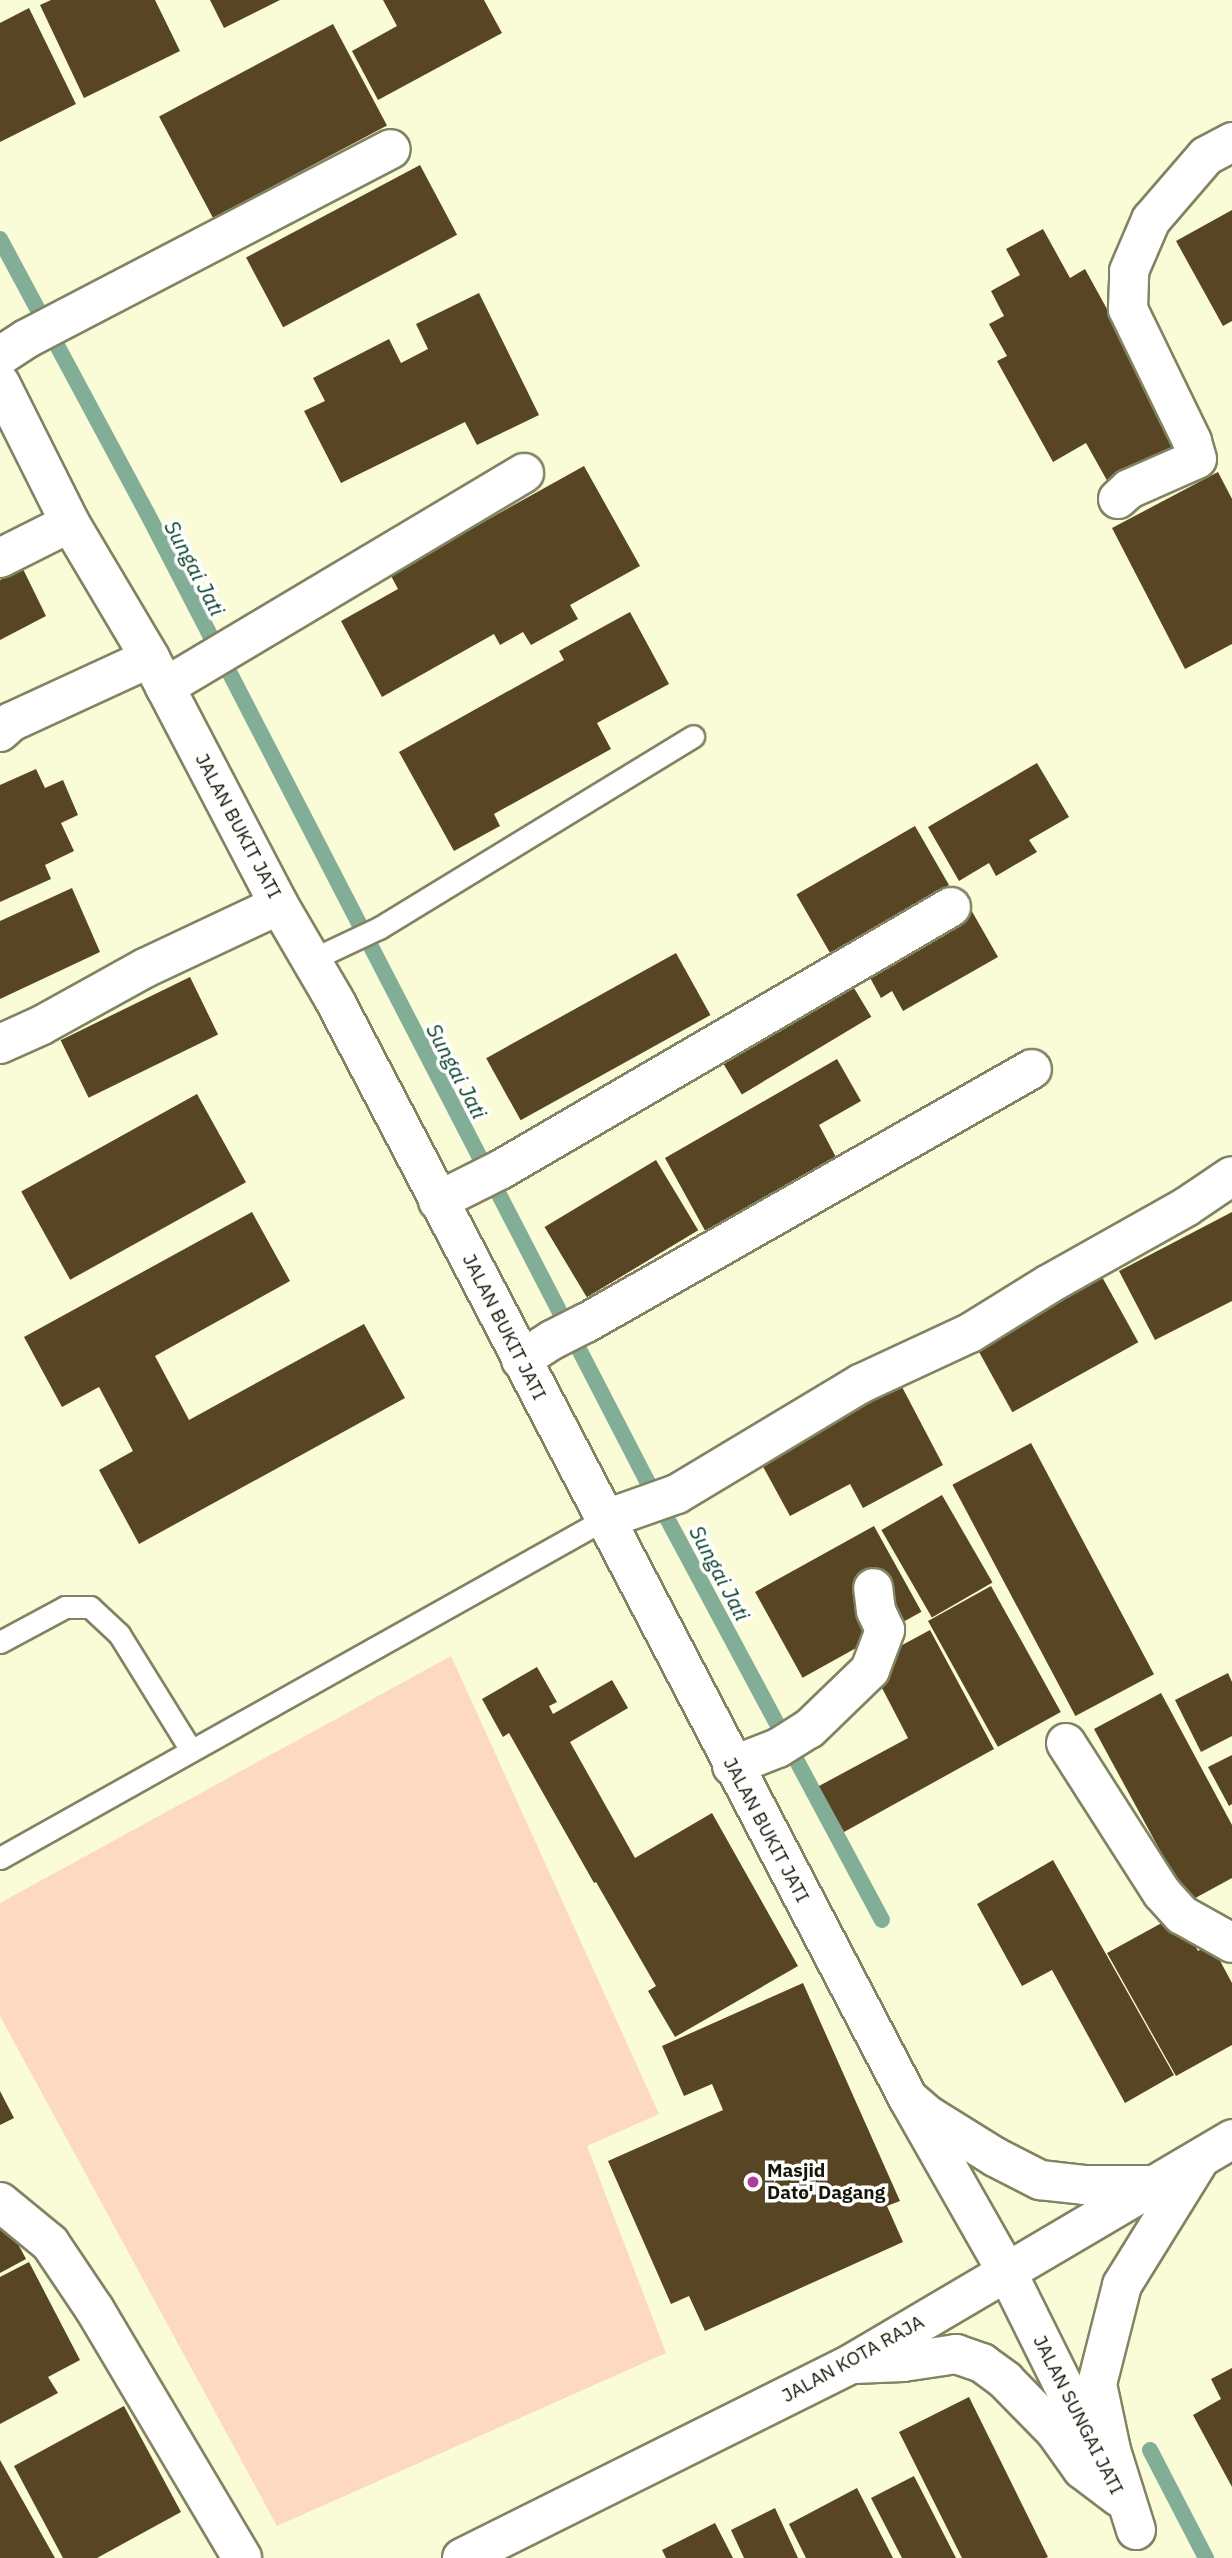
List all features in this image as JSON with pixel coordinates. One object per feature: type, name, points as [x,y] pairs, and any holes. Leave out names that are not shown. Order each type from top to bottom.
[{"type":"street","points":[[1118,499],[1129,489],[1197,459],[1192,441],[1128,309],[1129,271],[1150,220],[1206,156],[1232,142]]},
{"type":"street","points":[[13,348],[391,149]]},
{"type":"street","name":"JALAN BUKIT JATI","points":[[0,383],[69,523],[158,673],[279,905],[311,960],[470,1186],[521,1360],[620,1515],[732,1766],[908,2098],[1007,2272]]},
{"type":"street","points":[[0,732],[12,722],[158,673],[201,665],[239,645],[524,473]]},
{"type":"street","points":[[0,558],[69,523]]},
{"type":"street","points":[[0,1044],[145,968],[279,905]]},
{"type":"street","points":[[470,1186],[951,907]]},
{"type":"street","points":[[521,1360],[1032,1069]]},
{"type":"street","points":[[620,1515],[677,1494],[860,1384],[970,1333],[1049,1284],[1186,1207],[1232,1176]]},
{"type":"street","points":[[732,1766],[793,1738],[870,1670],[885,1630],[876,1611],[873,1588]]},
{"type":"street","points":[[1066,1743],[1162,1893],[1182,1914],[1232,1943]]},
{"type":"street","points":[[908,2098],[929,2116],[995,2157],[1040,2180],[1084,2185],[1156,2184]]},
{"type":"street","points":[[1143,2544],[1111,2450],[1097,2384],[1122,2285],[1217,2148]]},
{"type":"street","name":"JALAN KOTA RAJA","points":[[462,2558],[849,2365],[1217,2148]]},
{"type":"street","points":[[0,2202],[50,2243],[95,2310],[242,2558]]},
{"type":"street","name":"JALAN SUNGAI JATI","points":[[1007,2272],[1143,2544]]},
{"type":"street","points":[[849,2365],[903,2362],[956,2354],[982,2363],[1004,2380],[1055,2431],[1082,2469],[1119,2497]]},
{"type":"lane","points":[[311,960],[379,928],[693,736]]},
{"type":"lane","points":[[0,1858],[620,1515]]},
{"type":"lane","points":[[0,1642],[65,1607],[90,1607],[119,1634],[191,1750]]},
{"type":"shaded area","points":[[451,1656],[659,2114],[587,2146],[666,2353],[277,2526],[0,2016],[0,1903]]},
{"type":"building","points":[[51,0],[155,0],[180,51],[84,98],[40,5]]},
{"type":"building","points":[[210,0],[280,0],[224,28]]},
{"type":"building","points":[[383,0],[484,0],[502,33],[378,100],[352,51],[397,26]]},
{"type":"building","points":[[29,8],[76,104],[0,142],[0,23]]},
{"type":"building","points":[[333,24],[387,126],[213,218],[159,116]]},
{"type":"building","points":[[420,165],[457,235],[283,327],[246,257]]},
{"type":"building","points":[[1232,210],[1232,321],[1223,326],[1176,241]]},
{"type":"building","points":[[1043,229],[1070,278],[1085,269],[1181,444],[1109,484],[1086,443],[1053,462],[997,361],[1007,356],[989,324],[1004,316],[991,291],[1020,275],[1006,249]]},
{"type":"building","points":[[479,293],[539,415],[477,445],[465,422],[341,483],[304,411],[325,401],[313,378],[389,339],[401,363],[428,349],[416,324]]},
{"type":"building","points":[[584,466],[640,566],[570,605],[578,619],[531,645],[523,632],[500,645],[494,634],[382,697],[341,621],[398,589],[390,574]]},
{"type":"building","points":[[1218,472],[1232,499],[1232,644],[1185,669],[1112,528]]},
{"type":"building","points":[[23,569],[46,616],[0,640],[0,580]]},
{"type":"building","points":[[630,612],[669,684],[597,723],[611,749],[494,814],[500,826],[454,851],[399,752],[564,660],[559,651]]},
{"type":"building","points":[[1037,763],[1069,817],[1029,840],[1037,852],[996,876],[989,863],[959,881],[928,827]]},
{"type":"building","points":[[36,769],[45,788],[63,780],[78,815],[61,823],[74,851],[45,865],[51,879],[0,902],[0,785]]},
{"type":"building","points":[[915,826],[949,885],[830,953],[796,894]]},
{"type":"building","points":[[72,888],[100,952],[0,999],[0,921]]},
{"type":"building","points":[[966,901],[998,957],[903,1011],[892,991],[881,998],[861,961]]},
{"type":"building","points":[[676,953],[710,1015],[521,1120],[486,1058]]},
{"type":"building","points":[[845,973],[871,1017],[742,1094],[716,1051]]},
{"type":"building","points":[[190,977],[218,1035],[89,1098],[61,1040]]},
{"type":"building","points":[[837,1059],[861,1101],[819,1125],[838,1161],[708,1236],[665,1158]]},
{"type":"building","points":[[197,1094],[246,1182],[70,1280],[21,1191]]},
{"type":"building","points":[[656,1160],[698,1230],[587,1297],[545,1227]]},
{"type":"building","points":[[252,1212],[290,1281],[155,1356],[189,1420],[364,1324],[405,1398],[139,1544],[99,1470],[133,1451],[99,1387],[62,1407],[24,1337]]},
{"type":"building","points":[[1232,1212],[1232,1301],[1155,1340],[1119,1271]]},
{"type":"building","points":[[1101,1275],[1138,1342],[1012,1412],[975,1345]]},
{"type":"building","points":[[901,1385],[943,1465],[863,1508],[850,1484],[790,1516],[760,1461]]},
{"type":"building","points":[[1031,1443],[1154,1674],[1075,1716],[952,1485]]},
{"type":"building","points":[[942,1495],[992,1582],[932,1617],[881,1530]]},
{"type":"building","points":[[874,1526],[922,1612],[803,1678],[755,1592]]},
{"type":"building","points":[[991,1586],[1061,1712],[998,1747],[928,1621]]},
{"type":"building","points":[[930,1630],[994,1749],[844,1832],[819,1786],[908,1738],[869,1663]]},
{"type":"building","points":[[537,1667],[557,1702],[549,1706],[553,1714],[612,1680],[628,1708],[570,1742],[635,1858],[712,1813],[798,1966],[675,2037],[648,1991],[656,1986],[509,1733],[503,1737],[482,1699]]},
{"type":"building","points":[[1228,1673],[1232,1682],[1232,1736],[1201,1752],[1175,1700]]},
{"type":"building","points":[[1161,1693],[1232,1825],[1232,1878],[1188,1902],[1094,1729]]},
{"type":"building","points":[[1232,1755],[1232,1804],[1229,1806],[1208,1767]]},
{"type":"building","points":[[1053,1860],[1174,2075],[1125,2103],[1052,1970],[1022,1986],[977,1904]]},
{"type":"building","points":[[1178,1914],[1198,1951],[1211,1944],[1232,1983],[1232,2045],[1176,2076],[1107,1953]]},
{"type":"building","points":[[803,1983],[900,2201],[887,2206],[903,2242],[705,2331],[689,2296],[671,2304],[608,2161],[723,2110],[712,2084],[684,2096],[662,2046]]},
{"type":"building","points":[[0,2091],[14,2118],[0,2125]]},
{"type":"building","points":[[0,2210],[26,2259],[0,2273]]},
{"type":"building","points":[[29,2262],[80,2360],[48,2377],[58,2393],[0,2424],[0,2277]]},
{"type":"building","points":[[1232,2368],[1232,2487],[1193,2415],[1221,2399],[1211,2379]]},
{"type":"building","points":[[969,2397],[1048,2557],[962,2558],[899,2432]]},
{"type":"building","points":[[124,2406],[181,2512],[97,2558],[63,2558],[14,2466]]},
{"type":"building","points":[[0,2460],[55,2558],[0,2558]]},
{"type":"building","points":[[914,2476],[956,2558],[902,2558],[871,2498]]},
{"type":"building","points":[[857,2488],[893,2558],[806,2558],[789,2524]]},
{"type":"building","points":[[775,2508],[798,2558],[744,2558],[731,2530]]},
{"type":"building","points":[[715,2523],[733,2558],[666,2558],[662,2550]]},
{"type":"waterway","name":"Sungai Jati","points":[[0,239],[147,513],[646,1479],[882,1920]]},
{"type":"waterway","name":"Sungai Jati","points":[[1150,2450],[1206,2558]]},
{"type":"place","name":"Masjid Dato' Dagang","points":[[753,2182]]}]
